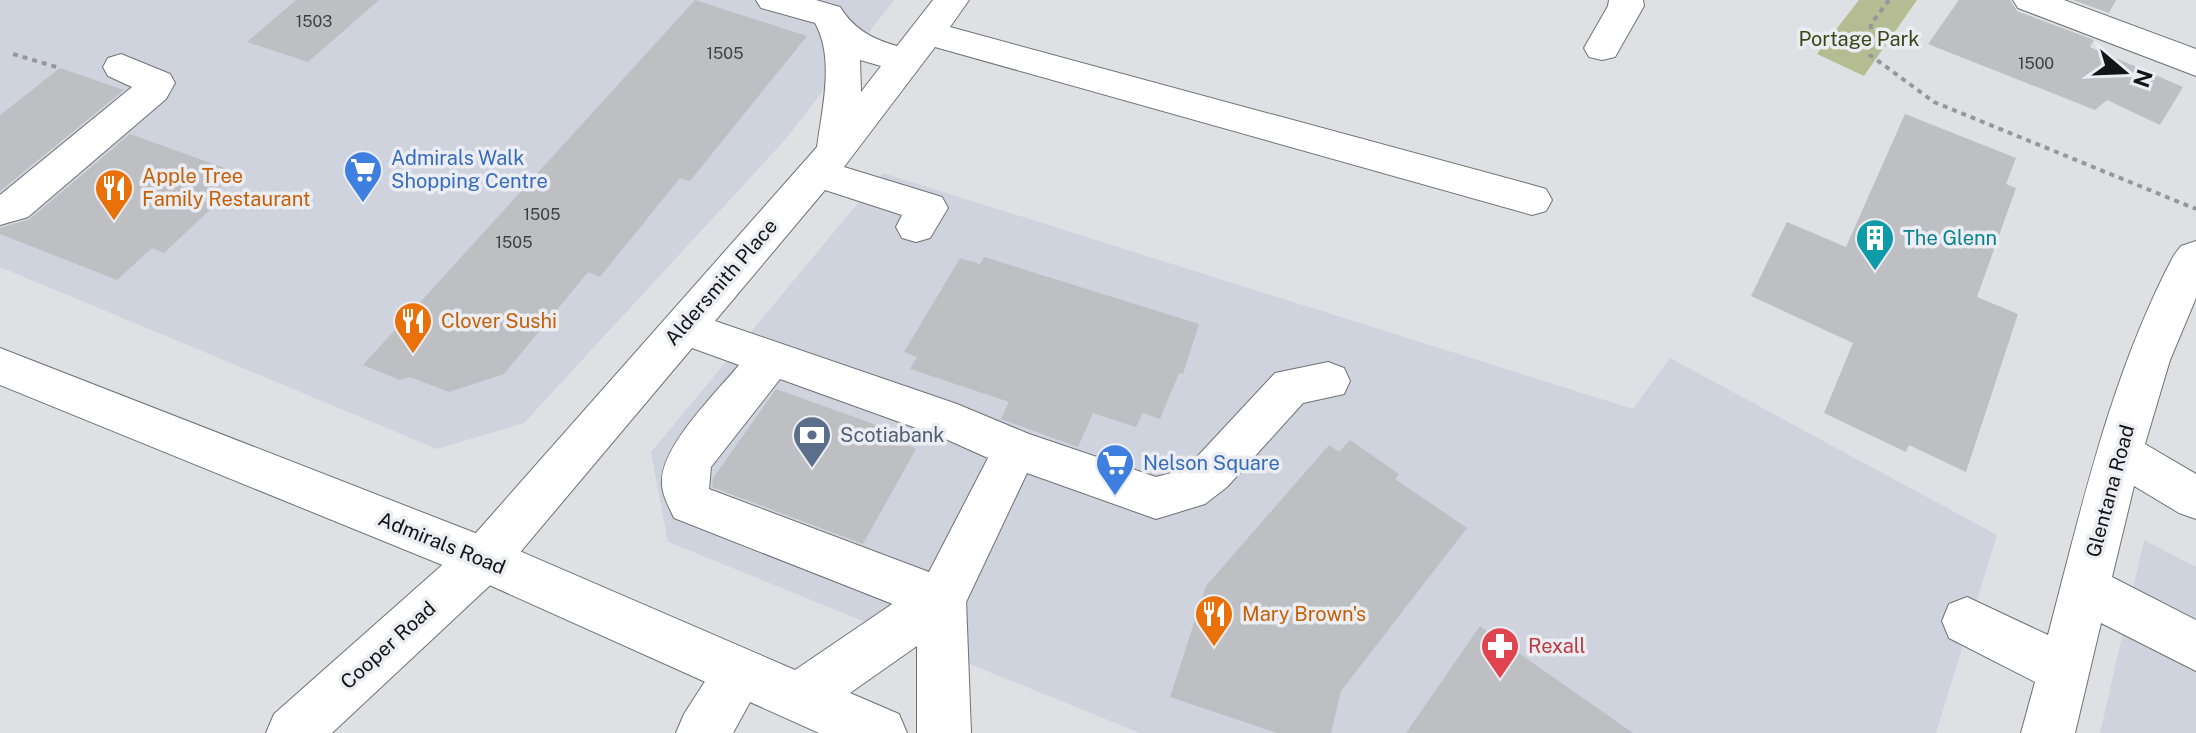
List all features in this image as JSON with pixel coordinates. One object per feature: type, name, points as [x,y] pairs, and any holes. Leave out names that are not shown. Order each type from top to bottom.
[{"type":"street","points":[[773,0],[828,15],[839,33],[853,45],[918,47],[1532,200]]},
{"type":"street","name":"Aldersmith Place","points":[[484,559],[826,162],[952,0]]},
{"type":"street","points":[[1602,48],[1626,6],[1626,0]]},
{"type":"street","points":[[2030,0],[2196,63]]},
{"type":"street","points":[[839,33],[844,80],[826,162],[928,208],[916,227]]},
{"type":"street","points":[[0,210],[14,206],[153,90],[157,83],[146,75],[121,67]]},
{"type":"street","name":"Glentana Road","points":[[2048,733],[2119,453],[2148,360],[2189,266],[2196,257]]},
{"type":"street","points":[[682,327],[957,423],[1016,449],[1156,498],[1188,489],[1211,473],[1291,386],[1328,381]]},
{"type":"street","points":[[771,358],[685,471],[684,489],[691,503],[941,600]]},
{"type":"street","name":"Admirals Road","points":[[0,366],[484,559],[880,733]]},
{"type":"street","points":[[944,733],[941,600],[1016,449]]},
{"type":"street","points":[[2119,453],[2196,498]]},
{"type":"street","name":"Cooper Road","points":[[293,733],[484,559]]},
{"type":"street","points":[[2085,588],[2196,647]]},
{"type":"street","points":[[799,698],[941,600]]},
{"type":"street","points":[[1967,621],[2065,670]]},
{"type":"street","points":[[703,733],[740,673]]},
{"type":"path","points":[[1889,0],[1869,23],[1870,55],[1902,81],[1934,102],[2196,209]]},
{"type":"path","points":[[13,54],[60,68]]},
{"type":"shaded area","name":"Admirals Walk Shopping Centre","points":[[0,0],[894,0],[784,141],[524,423],[437,449],[0,267]]},
{"type":"shaded area","name":"Nelson Square","points":[[883,173],[1633,409],[1670,358],[1997,535],[1936,733],[1140,733],[668,542],[651,452]]},
{"type":"shaded area","points":[[2144,540],[2196,567],[2196,733],[2100,733]]},
{"type":"green space","name":"Portage Park","points":[[1859,0],[1917,0],[1864,76],[1817,54]]},
{"type":"building","points":[[296,0],[379,0],[308,62],[247,42]]},
{"type":"building","points":[[695,0],[807,36],[690,181],[680,178],[600,277],[588,272],[504,374],[449,392],[410,377],[400,380],[363,365]]},
{"type":"building","points":[[1959,0],[2010,0],[2017,11],[2094,40],[2090,47],[2183,87],[2160,125],[2107,100],[2095,110],[1928,44]]},
{"type":"building","points":[[2073,0],[2116,0],[2109,13]]},
{"type":"building","points":[[60,68],[124,90],[0,191],[0,115]]},
{"type":"building","name":"The Glenn","points":[[1905,114],[2016,158],[2006,184],[2016,188],[1977,297],[2018,314],[1966,472],[1909,445],[1906,452],[1824,413],[1853,343],[1751,296],[1787,222],[1846,247]]},
{"type":"building","name":"Apple Tree Family Restaurant","points":[[130,134],[236,172],[204,201],[215,205],[164,253],[152,248],[117,280],[0,234],[0,228],[30,219]]},
{"type":"building","points":[[984,257],[1199,324],[1183,374],[1179,373],[1160,419],[1143,413],[1136,427],[1093,413],[1078,447],[1001,419],[1009,402],[910,369],[917,357],[904,352],[960,258],[980,264]]},
{"type":"building","name":"Scotiabank","points":[[776,389],[907,436],[903,443],[916,449],[863,544],[712,487],[713,478]]},
{"type":"building","points":[[1350,440],[1399,474],[1395,479],[1467,528],[1341,691],[1331,733],[1277,733],[1170,697],[1206,586],[1329,445],[1339,452]]},
{"type":"building","name":"Rexall","points":[[1480,626],[1633,733],[1406,733]]},
{"type":"place","name":"Admirals Walk Shopping Centre","points":[[363,204]]},
{"type":"place","name":"Apple Tree Family Restaurant","points":[[114,222]]},
{"type":"place","name":"The Glenn","points":[[1875,272]]},
{"type":"place","name":"Clover Sushi","points":[[413,355]]},
{"type":"place","name":"Scotiabank","points":[[812,469]]},
{"type":"place","name":"Nelson Square","points":[[1115,497]]},
{"type":"place","name":"Mary Brown's","points":[[1214,648]]},
{"type":"place","name":"Rexall","points":[[1500,680]]}]
